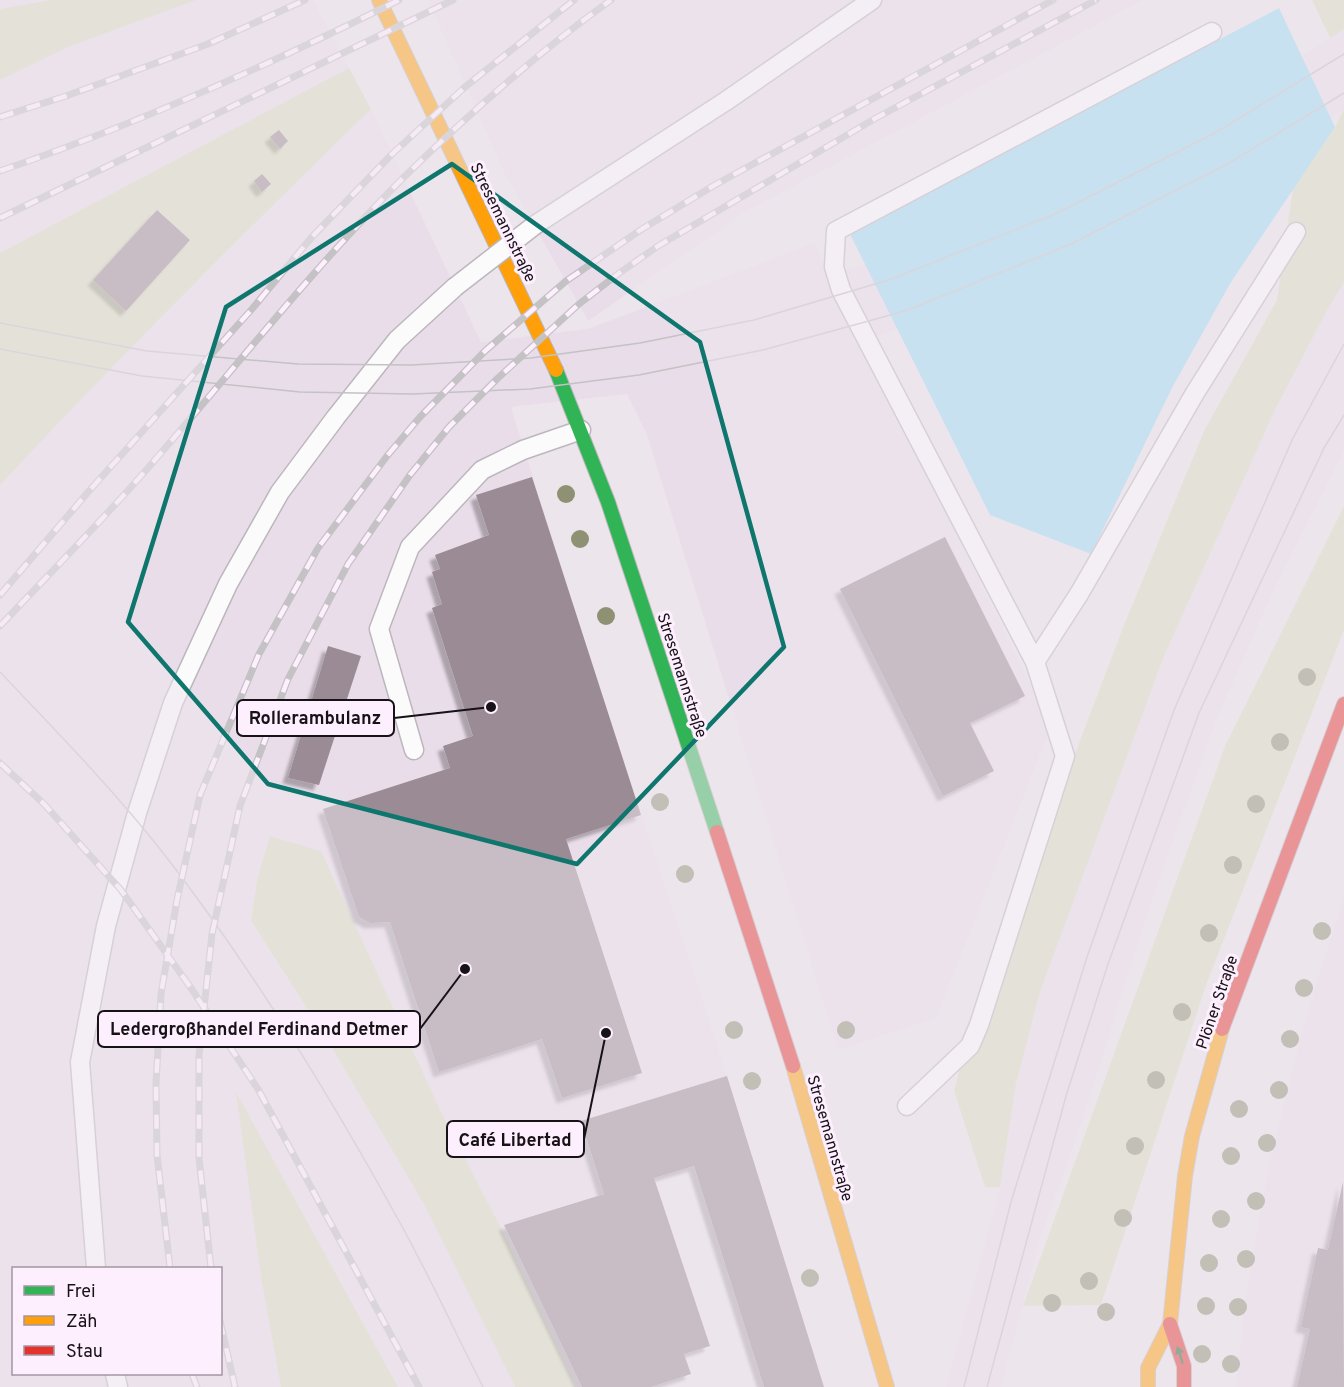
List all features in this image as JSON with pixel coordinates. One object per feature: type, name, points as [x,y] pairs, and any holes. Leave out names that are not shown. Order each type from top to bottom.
[{"type":"main road","name":"Stresemannstraße","points":[[379,0],[550,356],[581,430],[643,607],[781,1028],[887,1387]]},
{"type":"main road","name":"Plöner Straße","points":[[1148,1387],[1148,1368],[1170,1324],[1185,1176],[1192,1136],[1222,1030],[1344,704]]},
{"type":"main road","name":"Plöner Straße","points":[[1170,1324],[1184,1366],[1184,1387]]},
{"type":"lane","points":[[96,1267],[80,1062],[106,926],[137,813],[173,703],[228,584],[280,492],[397,340],[454,287],[534,225],[726,101],[872,0]]},
{"type":"lane","points":[[907,1106],[970,1046],[979,1025],[1065,756],[1035,662],[841,290],[834,267],[836,231],[1212,32]]},
{"type":"lane","points":[[1035,662],[1079,594],[1195,393],[1296,232]]},
{"type":"lane","points":[[414,750],[379,628],[410,547],[482,470],[523,450],[581,430]]},
{"type":"highlighted area","points":[[452,164],[700,342],[784,647],[577,864],[268,784],[128,622],[226,307]]},
{"type":"shaded area","points":[[0,0],[313,0],[371,109],[481,342],[593,328],[814,243],[830,275],[893,257],[1263,81],[1344,29],[1344,110],[1239,174],[958,309],[862,341],[1051,727],[936,1018],[838,1050],[647,435],[627,394],[511,407],[722,1060],[748,1148],[500,1226],[441,1112],[270,837],[257,880],[251,922],[328,1041],[425,1206],[515,1387],[0,1387]]},
{"type":"shaded area","points":[[428,0],[1143,0],[747,211],[588,321],[503,170]]},
{"type":"shaded area","points":[[1344,282],[1344,451],[1273,591],[1216,721],[1151,903],[1078,1133],[1040,1239],[1001,1387],[946,1387],[1000,1187],[1016,1084],[1040,991],[1164,656],[1274,412]]},
{"type":"shaded area","points":[[1344,897],[1344,1387],[1236,1387],[1245,1301],[1267,1174],[1303,1026]]},
{"type":"green space","points":[[52,0],[196,0],[68,47],[0,80],[0,9]]},
{"type":"green space","points":[[1312,0],[1344,0],[1344,29],[1330,38]]},
{"type":"green space","points":[[349,68],[371,109],[183,295],[0,485],[0,253]]},
{"type":"green space","points":[[1344,109],[1344,282],[1274,412],[1164,656],[1040,992],[1016,1084],[1000,1187],[985,1187],[954,1091],[970,1030],[1122,630],[1204,431],[1277,300],[1293,187],[1335,127]]},
{"type":"green space","points":[[1344,506],[1344,630],[1205,988],[1101,1305],[1023,1306],[1225,746]]},
{"type":"green space","points":[[270,836],[321,851],[441,1112],[500,1226],[576,1387],[515,1387],[425,1206],[328,1041],[251,921],[257,880]]},
{"type":"green space","points":[[236,1092],[398,1387],[281,1387],[261,1277]]},
{"type":"water","points":[[1279,8],[1335,127],[1231,282],[1173,386],[1091,554],[990,515],[850,234]]},
{"type":"building","points":[[279,130],[288,141],[280,149],[270,137]]},
{"type":"building","points":[[262,174],[271,184],[262,192],[254,181]]},
{"type":"building","points":[[157,210],[190,240],[126,311],[93,280]]},
{"type":"building","points":[[532,477],[641,815],[566,839],[642,1073],[562,1098],[542,1039],[439,1072],[390,922],[370,923],[359,917],[323,809],[450,768],[443,746],[473,736],[432,608],[442,604],[432,572],[440,569],[435,555],[489,535],[476,495]]},
{"type":"building","points":[[945,537],[1025,696],[970,723],[994,771],[943,796],[840,589]]},
{"type":"building","points":[[328,646],[361,656],[319,785],[288,778]]},
{"type":"building","points":[[727,1076],[824,1387],[764,1387],[694,1166],[654,1178],[710,1346],[684,1354],[691,1374],[651,1387],[582,1387],[504,1225],[604,1194],[581,1121]]},
{"type":"building","points":[[1343,1182],[1344,1387],[1297,1387],[1310,1329],[1301,1327],[1318,1248],[1328,1250]]},
{"type":"tram line","points":[[0,323],[147,351],[298,364],[412,365],[531,358],[640,343],[754,320],[892,279],[1055,214],[1215,133],[1344,54]]},
{"type":"tram line","points":[[0,349],[142,376],[300,392],[413,394],[530,389],[639,375],[763,350],[905,311],[1069,245],[1231,162],[1344,93]]},
{"type":"tram line","points":[[964,1387],[1011,1202],[1045,1092],[1087,957],[1174,710],[1293,438],[1344,344]]},
{"type":"tram line","points":[[987,1387],[1066,1096],[1108,964],[1199,713],[1324,448],[1344,415]]},
{"type":"tram line","points":[[0,672],[145,830],[197,898],[259,987],[317,1079],[399,1221],[483,1387]]},
{"type":"railway","points":[[0,117],[66,96],[208,44],[305,0]]},
{"type":"railway","points":[[0,171],[102,134],[202,92],[301,48],[399,0]]},
{"type":"railway","points":[[0,218],[453,0]]},
{"type":"railway","points":[[0,595],[89,491],[252,309],[311,238],[392,154],[465,87],[574,0]]},
{"type":"railway","points":[[0,626],[123,496],[335,249],[404,177],[504,85],[611,0]]},
{"type":"railway","points":[[170,1267],[157,1155],[156,1084],[161,994],[177,900],[200,795],[259,654],[318,548],[387,456],[420,417],[485,351],[566,281],[642,229],[713,186],[1053,0]]},
{"type":"railway","points":[[211,1267],[199,1158],[199,1055],[212,934],[240,806],[288,679],[348,564],[410,475],[449,427],[498,378],[579,304],[658,246],[876,118],[1096,0]]},
{"type":"railway","points":[[0,763],[44,804],[121,890],[191,988],[258,1089],[419,1387]]},
{"type":"railway","points":[[222,1330],[235,1387]]},
{"type":"railway","points":[[192,1375],[197,1387]]},
{"type":"traffic: fast","points":[[556,370],[608,502],[717,832]]},
{"type":"traffic: slow","points":[[379,0],[556,370]]},
{"type":"traffic: slow","points":[[1148,1387],[1148,1368],[1170,1324],[1185,1176],[1192,1136],[1222,1029]]},
{"type":"traffic: slow","points":[[793,1066],[887,1387]]},
{"type":"traffic: jam","points":[[1222,1029],[1344,704]]},
{"type":"traffic: jam","points":[[717,832],[793,1066]]},
{"type":"traffic: jam","points":[[1170,1324],[1184,1366],[1184,1387]]},
{"type":"place","name":"Rollerambulanz","points":[[491,707]]},
{"type":"place","name":"Ledergroßhandel Ferdinand Detmer","points":[[465,969]]},
{"type":"place","name":"Café Libertad","points":[[606,1033]]}]
